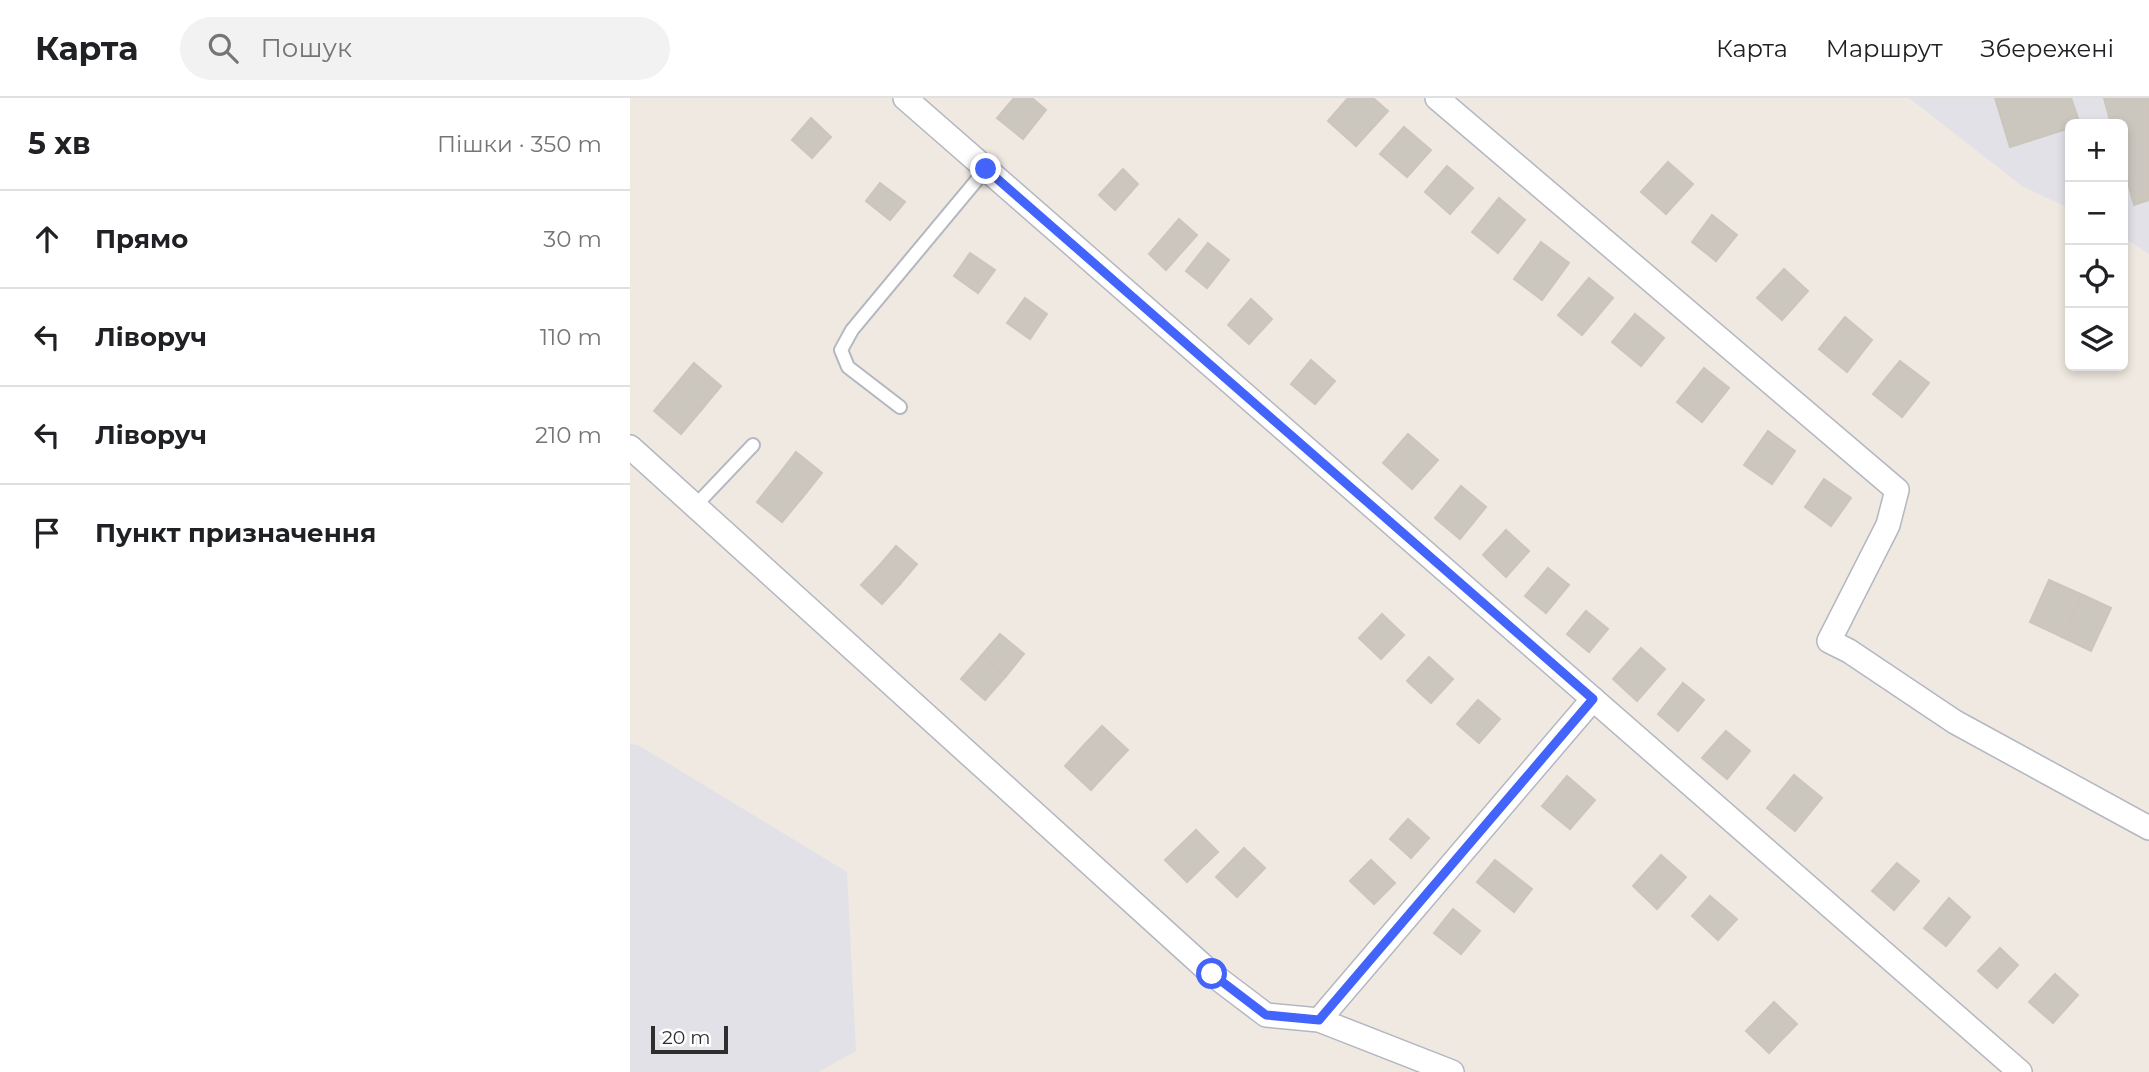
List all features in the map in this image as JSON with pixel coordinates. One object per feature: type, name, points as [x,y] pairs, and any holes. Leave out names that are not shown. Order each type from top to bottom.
[{"type":"street","points":[[905,98],[2020,1072]]},
{"type":"street","points":[[1437,98],[1897,490],[1888,524],[1829,641],[1849,651],[1955,722],[2149,828]]},
{"type":"street","points":[[630,447],[1212,974],[1266,1015],[1319,1020],[1452,1072]]},
{"type":"street","points":[[1319,1020],[1593,699]]},
{"type":"lane","points":[[900,407],[848,367],[841,349],[852,330],[986,169]]},
{"type":"lane","points":[[696,505],[753,445]]},
{"type":"shaded area","points":[[1909,98],[2149,98],[2149,254],[2128,240],[2128,119],[2065,119],[2065,207],[2022,186]]},
{"type":"shaded area","points":[[630,744],[638,745],[847,872],[856,1051],[818,1072],[630,1072]]},
{"type":"building","points":[[1014,98],[1032,98],[1046,110],[1023,139],[997,118]]},
{"type":"building","points":[[1348,98],[1373,98],[1388,111],[1356,146],[1328,121]]},
{"type":"building","points":[[1995,98],[2071,98],[2078,119],[2065,119],[2065,130],[2010,147]]},
{"type":"building","points":[[2104,98],[2149,98],[2149,200],[2134,205],[2128,183],[2128,119],[2110,119]]},
{"type":"building","points":[[811,118],[831,137],[812,158],[792,140]]},
{"type":"building","points":[[1404,127],[1431,150],[1407,177],[1380,154]]},
{"type":"building","points":[[1668,162],[1693,184],[1666,214],[1641,192]]},
{"type":"building","points":[[1447,166],[1473,188],[1450,214],[1425,192]]},
{"type":"building","points":[[1123,169],[1138,184],[1115,210],[1099,195]]},
{"type":"building","points":[[880,183],[905,202],[890,220],[866,201]]},
{"type":"building","points":[[1499,198],[1525,220],[1498,253],[1472,232]]},
{"type":"building","points":[[1712,215],[1737,235],[1716,261],[1692,242]]},
{"type":"building","points":[[1179,219],[1197,235],[1166,270],[1149,254]]},
{"type":"building","points":[[1541,242],[1569,263],[1542,300],[1514,279]]},
{"type":"building","points":[[1208,243],[1229,260],[1207,288],[1186,271]]},
{"type":"building","points":[[970,253],[995,270],[978,293],[954,276]]},
{"type":"building","points":[[1784,269],[1808,291],[1782,320],[1757,298]]},
{"type":"building","points":[[1589,278],[1613,298],[1582,335],[1558,315]]},
{"type":"building","points":[[1025,298],[1047,314],[1030,339],[1007,323]]},
{"type":"building","points":[[1251,299],[1272,319],[1249,344],[1228,325]]},
{"type":"building","points":[[1635,314],[1664,338],[1641,366],[1612,342]]},
{"type":"building","points":[[1845,317],[1872,340],[1847,372],[1819,349]]},
{"type":"building","points":[[1311,360],[1335,381],[1315,404],[1291,384]]},
{"type":"building","points":[[1900,361],[1929,383],[1902,417],[1873,394]]},
{"type":"building","points":[[694,363],[721,386],[702,409],[675,386]]},
{"type":"building","points":[[1704,368],[1729,388],[1702,422],[1677,402]]},
{"type":"building","points":[[675,386],[702,409],[681,434],[654,411]]},
{"type":"building","points":[[1768,431],[1795,451],[1772,484],[1744,465]]},
{"type":"building","points":[[1408,434],[1438,460],[1412,489],[1383,463]]},
{"type":"building","points":[[796,452],[822,473],[802,498],[776,478]]},
{"type":"building","points":[[776,478],[802,498],[782,522],[757,502]]},
{"type":"building","points":[[1824,479],[1851,498],[1831,526],[1805,507]]},
{"type":"building","points":[[1461,486],[1486,507],[1460,539],[1435,518]]},
{"type":"building","points":[[1506,530],[1529,551],[1506,577],[1483,555]]},
{"type":"building","points":[[896,546],[917,564],[900,584],[879,566]]},
{"type":"building","points":[[879,566],[900,584],[882,604],[861,585]]},
{"type":"building","points":[[1548,568],[1569,585],[1546,613],[1525,596]]},
{"type":"building","points":[[2049,580],[2083,595],[2062,637],[2030,622]]},
{"type":"building","points":[[2083,595],[2111,608],[2091,651],[2062,637]]},
{"type":"building","points":[[1586,611],[1608,629],[1589,652],[1567,634]]},
{"type":"building","points":[[1382,614],[1404,635],[1381,659],[1359,638]]},
{"type":"building","points":[[1000,634],[1024,654],[1006,676],[982,655]]},
{"type":"building","points":[[1641,648],[1665,669],[1637,701],[1613,679]]},
{"type":"building","points":[[982,655],[1006,676],[985,700],[961,679]]},
{"type":"building","points":[[1429,657],[1453,679],[1431,703],[1407,681]]},
{"type":"building","points":[[1683,683],[1704,700],[1678,731],[1658,714]]},
{"type":"building","points":[[1478,700],[1500,719],[1479,743],[1457,724]]},
{"type":"building","points":[[1102,726],[1128,750],[1111,768],[1085,744]]},
{"type":"building","points":[[1726,731],[1750,751],[1727,779],[1702,758]]},
{"type":"building","points":[[1085,744],[1111,768],[1091,790],[1065,766]]},
{"type":"building","points":[[1794,775],[1822,798],[1795,831],[1767,808]]},
{"type":"building","points":[[1567,776],[1595,800],[1570,829],[1542,806]]},
{"type":"building","points":[[1408,819],[1429,838],[1411,858],[1390,839]]},
{"type":"building","points":[[1196,830],[1218,852],[1187,882],[1165,860]]},
{"type":"building","points":[[1244,848],[1265,868],[1237,897],[1216,877]]},
{"type":"building","points":[[1661,855],[1686,877],[1657,909],[1633,886]]},
{"type":"building","points":[[1371,860],[1395,883],[1374,904],[1350,881]]},
{"type":"building","points":[[1495,860],[1532,889],[1514,912],[1477,882]]},
{"type":"building","points":[[1897,863],[1919,881],[1894,910],[1872,891]]},
{"type":"building","points":[[1710,896],[1737,919],[1718,940],[1692,916]]},
{"type":"building","points":[[1949,898],[1970,917],[1946,946],[1924,928]]},
{"type":"building","points":[[1453,909],[1480,931],[1461,954],[1434,933]]},
{"type":"building","points":[[2000,948],[2018,965],[1997,988],[1978,971]]},
{"type":"building","points":[[2055,974],[2078,995],[2053,1023],[2029,1002]]},
{"type":"building","points":[[1774,1002],[1797,1024],[1769,1053],[1746,1031]]},
{"type":"route","points":[[986,169],[1593,699],[1319,1020],[1266,1015],[1212,974]]}]
